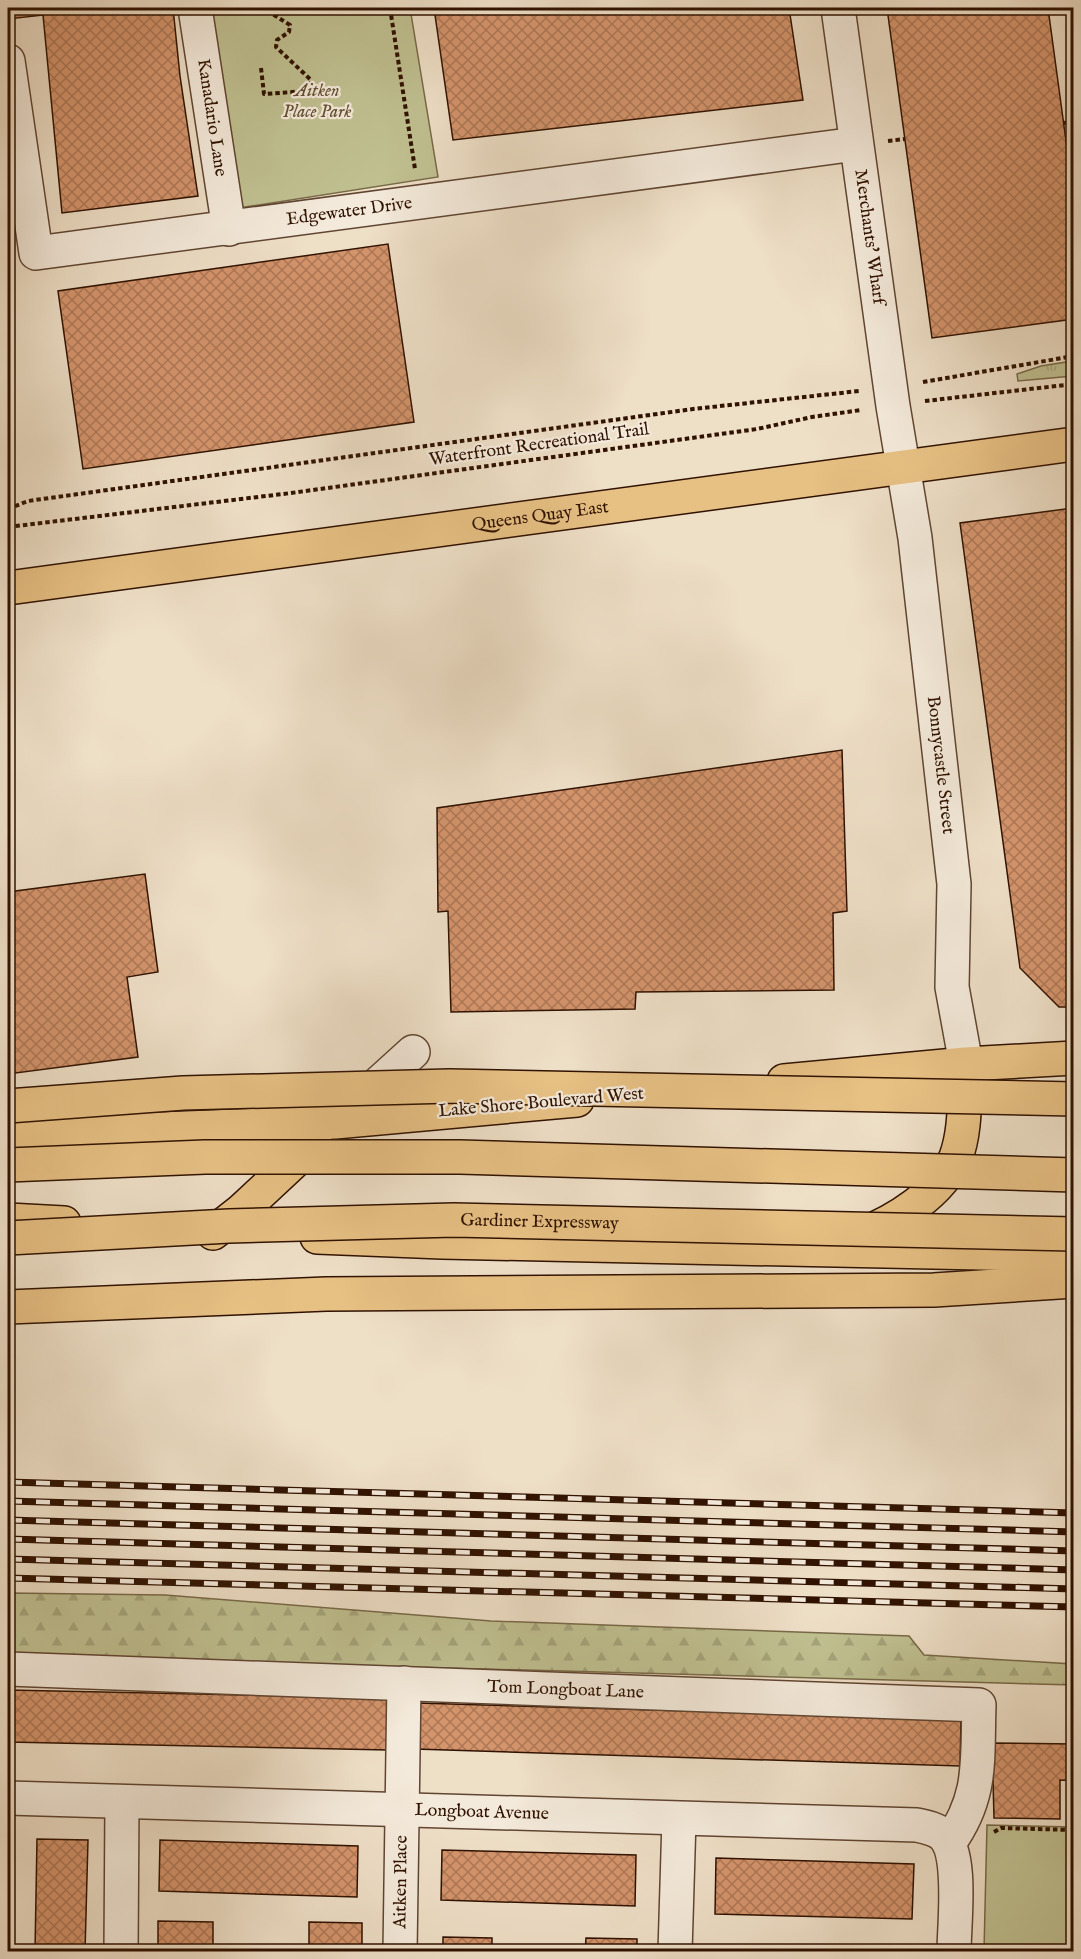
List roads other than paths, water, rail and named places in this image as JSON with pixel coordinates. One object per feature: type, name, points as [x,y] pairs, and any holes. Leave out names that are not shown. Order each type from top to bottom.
[{"type":"main road","name":"Queens Quay East","points":[[8,588],[1074,444]]},
{"type":"main road","name":"Lake Shore Boulevard West","points":[[8,1136],[335,1122],[966,1064],[1074,1058]]},
{"type":"main road","points":[[821,1249],[873,1230],[907,1209],[939,1184],[956,1157],[962,1127],[966,1064]]},
{"type":"main road","points":[[8,1106],[183,1093],[450,1086],[1074,1099]]},
{"type":"main road","points":[[213,1233],[280,1176],[335,1122]]},
{"type":"main road","points":[[8,1165],[206,1158],[460,1158],[1074,1175]]},
{"type":"main road","points":[[8,1220],[213,1233],[442,1242],[1074,1255]]},
{"type":"main road","name":"Gardiner Expressway","points":[[8,1238],[229,1226],[454,1220],[1074,1234]]},
{"type":"main road","points":[[8,1307],[326,1294],[934,1290],[1074,1281]]},
{"type":"street","name":"Kanadario Lane","points":[[195,8],[229,229]]},
{"type":"street","name":"Merchants' Wharf","points":[[838,8],[856,144],[905,394],[903,466]]},
{"type":"street","name":"Edgewater Drive","points":[[8,62],[36,253],[856,144]]},
{"type":"street","name":"Bonnycastle Street","points":[[903,466],[938,729],[954,884],[952,987],[966,1064]]},
{"type":"street","points":[[335,1122],[413,1052]]},
{"type":"street","name":"Tom Longboat Lane","points":[[8,1669],[980,1705],[976,1785],[964,1821],[949,1843]]},
{"type":"street","name":"Aitken Place","points":[[400,1952],[404,1683]]},
{"type":"street","name":"Longboat Avenue","points":[[8,1798],[679,1819],[897,1823],[933,1828],[949,1843]]},
{"type":"street","points":[[121,1952],[122,1802]]},
{"type":"street","points":[[675,1952],[679,1819]]},
{"type":"street","points":[[949,1843],[955,1862],[954,1952]]},
{"type":"railway","points":[[8,1482],[1074,1513]]},
{"type":"railway","points":[[8,1501],[1074,1532]]},
{"type":"railway","points":[[8,1520],[1074,1551]]},
{"type":"railway","points":[[8,1539],[1074,1570]]},
{"type":"railway","points":[[8,1559],[1074,1589]]},
{"type":"railway","points":[[8,1578],[1074,1607]]},
{"type":"park label","name":"Aitken Place Park","points":[[317,101]]}]
